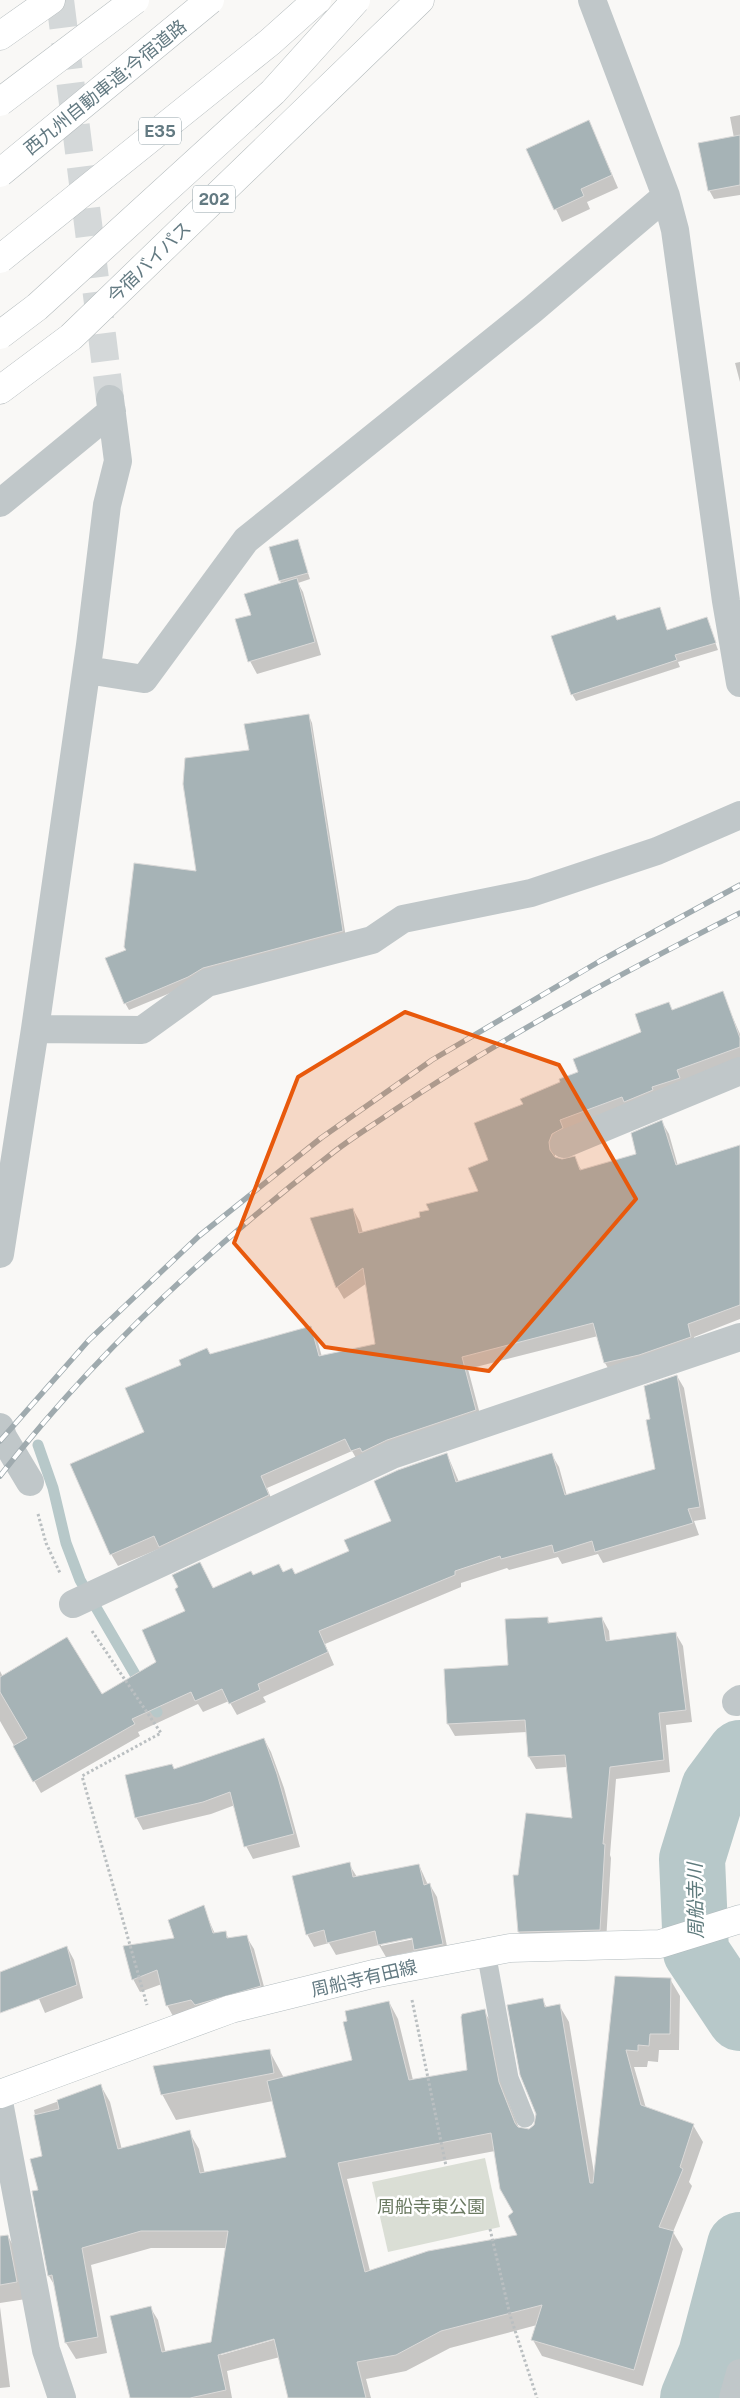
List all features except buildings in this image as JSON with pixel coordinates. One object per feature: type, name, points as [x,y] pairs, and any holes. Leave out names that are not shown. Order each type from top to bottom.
[{"type":"main road","points":[[0,36],[51,0]]},
{"type":"main road","points":[[0,102],[135,0]]},
{"type":"main road","name":"西九州自動車道;今宿道路","points":[[0,173],[210,0]]},
{"type":"main road","name":"E35","points":[[0,259],[270,42],[317,0]]},
{"type":"main road","points":[[0,335],[37,307],[273,92],[356,0]]},
{"type":"main road","name":"今宿バイパス","points":[[0,390],[71,337],[420,0]]},
{"type":"main road","name":"周船寺有田線","points":[[0,2094],[231,2010],[405,1968],[510,1948],[660,1944],[740,1919]]},
{"type":"street","points":[[592,0],[666,196],[675,230],[733,597],[740,682]]},
{"type":"street","points":[[87,670],[144,679],[246,540],[532,310],[666,196]]},
{"type":"street","points":[[0,503],[111,405],[118,461],[107,505],[87,670],[0,1254]]},
{"type":"street","points":[[35,1029],[142,1030],[207,983],[372,940],[403,919],[531,893],[657,850],[740,816]]},
{"type":"street","points":[[564,1144],[740,1071]]},
{"type":"street","points":[[85,1598],[392,1455],[740,1337]]},
{"type":"street","points":[[0,1427],[3,1438],[30,1482]]},
{"type":"street","points":[[0,2107],[46,2350],[62,2398]]},
{"type":"street","points":[[733,2398],[740,2373]]},
{"type":"lane","points":[[486,1952],[509,2078],[525,2118]]},
{"type":"path","points":[[30,1482],[46,1543],[85,1598],[161,1734],[82,1776],[156,2037]]},
{"type":"path","points":[[405,1968],[446,2166]]},
{"type":"path","points":[[490,2229],[510,2315],[537,2398]]},
{"type":"highlighted area","points":[[405,1012],[559,1065],[636,1199],[489,1371],[325,1347],[234,1243],[298,1077]]},
{"type":"green space","name":"周船寺東公園","points":[[485,2158],[500,2227],[388,2252],[372,2182]]},
{"type":"waterway","points":[[38,1445],[53,1488],[66,1543],[80,1580],[157,1712]]},
{"type":"waterway","name":"周船寺川","points":[[740,1753],[714,1788],[692,1859],[696,1952],[740,2018]]},
{"type":"waterway","name":"周船寺川","points":[[693,2398],[711,2355],[740,2245]]},
{"type":"tunnel","points":[[60,0],[110,399]]},
{"type":"railway","points":[[0,1441],[89,1340],[199,1236],[321,1138],[432,1060],[600,961],[740,885]]},
{"type":"railway","points":[[0,1476],[74,1388],[155,1305],[241,1227],[338,1149],[396,1109],[522,1030],[608,982],[740,913]]}]
